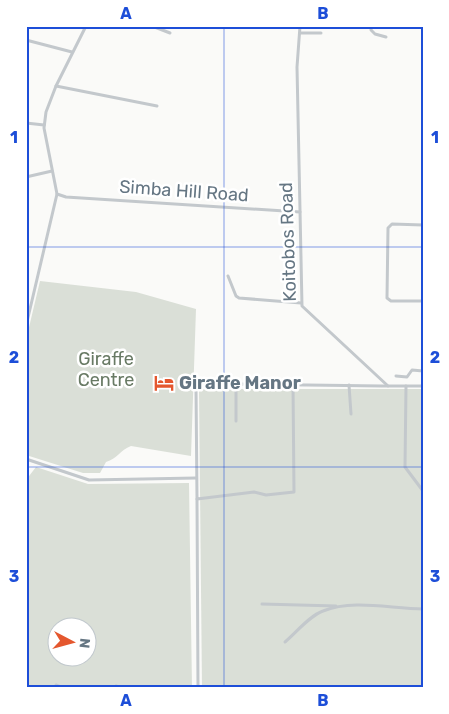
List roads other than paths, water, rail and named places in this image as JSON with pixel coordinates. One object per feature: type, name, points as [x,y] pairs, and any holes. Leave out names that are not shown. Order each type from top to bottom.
[{"type":"street","points":[[26,326],[58,194],[44,125],[48,104],[86,26]]},
{"type":"street","points":[[152,26],[170,33]]},
{"type":"street","name":"Koitobos Road","points":[[300,26],[297,67],[301,303],[306,312],[388,386]]},
{"type":"street","points":[[371,26],[372,32],[386,37]]},
{"type":"street","points":[[300,33],[321,33]]},
{"type":"street","points":[[26,40],[72,52]]},
{"type":"street","points":[[56,86],[157,106]]},
{"type":"street","points":[[26,123],[44,125]]},
{"type":"street","points":[[26,176],[52,171]]},
{"type":"street","name":"Simba Hill Road","points":[[58,194],[66,197],[300,212]]},
{"type":"street","points":[[423,225],[392,224],[388,228],[387,298],[391,301],[423,301]]},
{"type":"street","points":[[228,276],[236,296],[239,298],[301,303]]},
{"type":"street","points":[[198,688],[196,388],[198,385],[236,384],[423,386],[423,371],[417,369],[412,370],[407,377],[396,376]]},
{"type":"street","points":[[236,384],[236,421]]},
{"type":"street","points":[[197,499],[254,492],[266,494],[294,492],[293,384]]},
{"type":"street","points":[[349,386],[351,414]]},
{"type":"street","points":[[406,386],[405,466],[423,491]]},
{"type":"street","points":[[26,459],[89,480],[196,478]]},
{"type":"street","points":[[262,604],[344,607],[365,605],[423,609]]},
{"type":"street","points":[[284,642],[320,613],[344,607]]},
{"type":"street","points":[[56,685],[62,688]]},
{"type":"street","points":[[116,686],[122,688]]},
{"type":"place","name":"Giraffe Manor","points":[[164,383]]},
{"type":"park label","name":"Giraffe Centre","points":[[106,369]]}]
